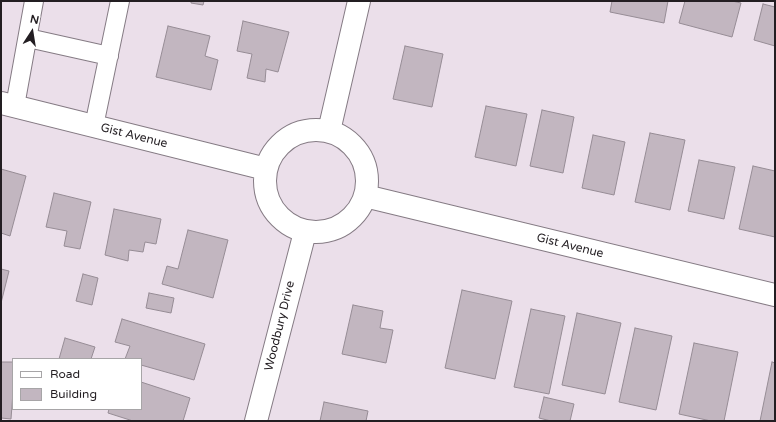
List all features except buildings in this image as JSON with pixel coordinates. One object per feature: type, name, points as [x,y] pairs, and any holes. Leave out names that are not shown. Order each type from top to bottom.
[{"type":"street","points":[[329,131],[359,1]]},
{"type":"street","name":"Gist Avenue","points":[[8,105],[266,168]]},
{"type":"street","points":[[308,130],[329,131],[345,138],[356,149],[365,165],[367,176],[365,196],[353,217],[332,230],[315,233],[305,232],[281,220],[268,202],[263,182],[266,168],[268,160],[283,141],[299,132],[308,130]]},
{"type":"street","name":"Gist Avenue","points":[[365,196],[775,295]]},
{"type":"street","name":"Woodbury Drive","points":[[256,421],[305,232]]},
{"type":"lane","points":[[8,105],[28,38],[34,1]]},
{"type":"lane","points":[[94,126],[120,1]]},
{"type":"lane","points":[[28,38],[109,56]]}]
